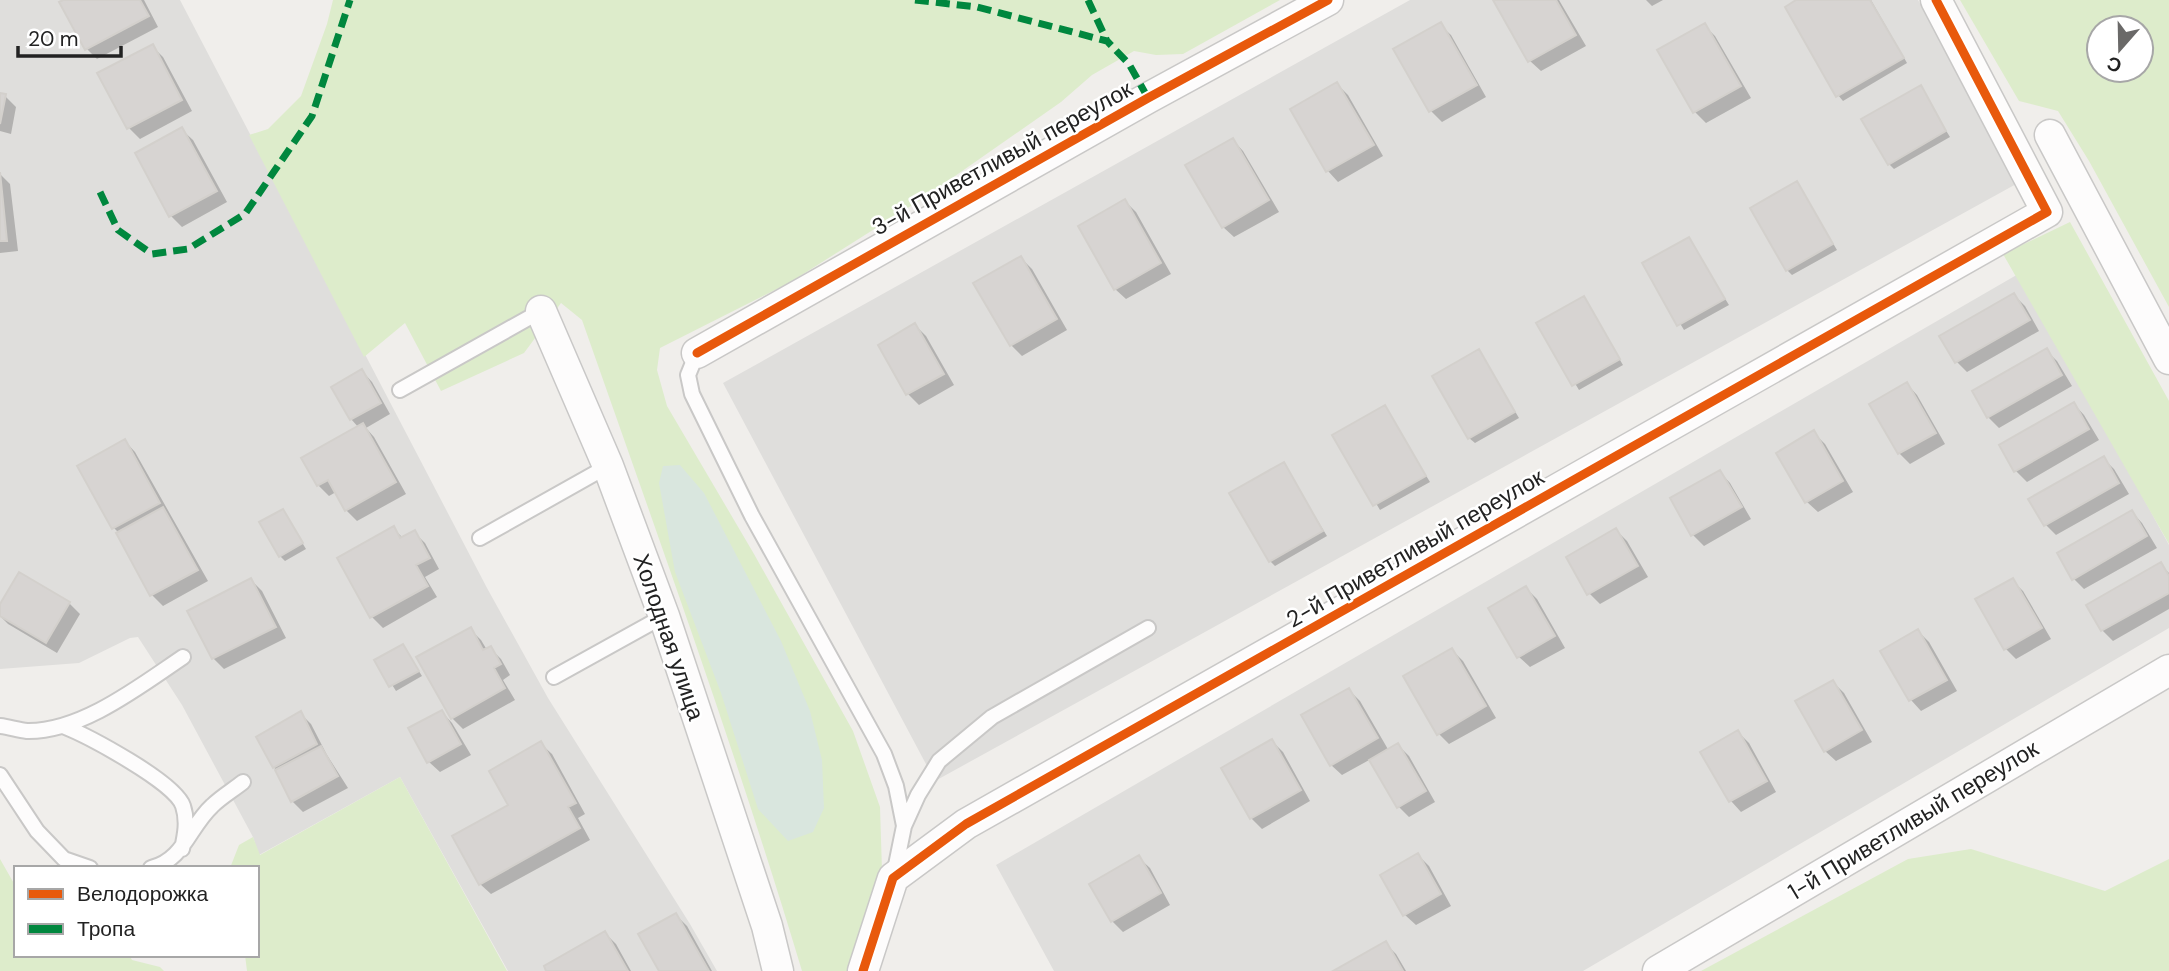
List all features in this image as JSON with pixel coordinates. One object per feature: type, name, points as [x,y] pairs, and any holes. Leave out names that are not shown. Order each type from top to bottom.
[{"type":"street","name":"3-й Приветливый переулок","points":[[697,353],[1148,98],[1328,0]]},
{"type":"street","name":"2-й Приветливый переулок","points":[[893,878],[966,824],[2047,212],[1936,0]]},
{"type":"street","points":[[2050,135],[2169,359]]},
{"type":"street","name":"Холодная улица","points":[[541,311],[608,466],[664,616],[767,926],[778,971]]},
{"type":"street","name":"1-й Приветливый переулок","points":[[1658,971],[2169,670]]},
{"type":"street","points":[[863,971],[893,878]]},
{"type":"lane","points":[[400,390],[541,311]]},
{"type":"lane","points":[[697,353],[688,375],[692,394],[752,516],[884,754],[896,786],[904,826]]},
{"type":"lane","points":[[480,538],[608,466]]},
{"type":"lane","points":[[554,677],[664,616]]},
{"type":"lane","points":[[893,878],[904,826],[918,795],[939,761],[992,717],[1148,628]]},
{"type":"lane","points":[[0,726],[27,731],[62,726],[118,700],[183,657]]},
{"type":"lane","points":[[62,726],[88,736],[169,787],[183,804],[187,824],[182,849]]},
{"type":"lane","points":[[0,775],[37,831],[64,859],[84,866]]},
{"type":"lane","points":[[158,866],[182,849],[212,806],[243,782]]},
{"type":"shaded area","points":[[0,0],[180,0],[487,588],[548,698],[717,971],[508,971],[400,777],[259,855],[253,837],[182,705],[138,637],[130,638],[79,663],[0,669]]},
{"type":"shaded area","points":[[1410,0],[1918,0],[2018,183],[935,781],[723,383]]},
{"type":"shaded area","points":[[2020,273],[2169,545],[2169,628],[1583,971],[1054,971],[996,865]]},
{"type":"shaded area","points":[[680,465],[704,493],[781,641],[810,711],[822,760],[824,808],[813,832],[788,841],[758,809],[721,693],[675,572],[659,483],[663,466]]},
{"type":"green space","points":[[333,0],[1280,0],[1183,54],[1156,55],[1134,51],[1092,75],[1061,102],[925,197],[789,283],[660,348],[657,370],[667,406],[853,731],[880,807],[882,871],[849,971],[802,971],[668,563],[582,320],[561,303],[524,353],[441,391],[405,323],[364,357],[249,135],[268,129],[301,96]]},
{"type":"green space","points":[[1960,0],[2169,0],[2169,307],[2089,161],[2058,111],[2019,101]]},
{"type":"green space","points":[[2070,222],[2169,401],[2169,544],[2003,254]]},
{"type":"green space","points":[[400,777],[507,971],[247,971],[245,957],[259,957],[259,866],[231,866],[239,845],[253,837],[260,855]]},
{"type":"green space","points":[[1971,849],[2105,891],[2169,859],[2169,971],[1701,971],[1908,859]]},
{"type":"green space","points":[[0,859],[14,884],[14,957],[130,957],[132,960],[160,967],[164,971],[0,971]]},
{"type":"building","points":[[140,0],[149,16],[85,50],[59,2]]},
{"type":"building","points":[[1493,0],[1556,0],[1576,35],[1528,62]]},
{"type":"building","points":[[1796,0],[1870,0],[1904,58],[1836,97],[1785,7]]},
{"type":"building","points":[[1441,22],[1477,85],[1429,112],[1393,49]]},
{"type":"building","points":[[1705,23],[1741,86],[1693,113],[1657,50]]},
{"type":"building","points":[[153,44],[182,100],[127,129],[97,73]]},
{"type":"building","points":[[1337,82],[1374,145],[1326,172],[1290,109]]},
{"type":"building","points":[[1921,85],[1946,131],[1888,165],[1861,119]]},
{"type":"building","points":[[0,93],[6,94],[0,124]]},
{"type":"building","points":[[182,127],[217,191],[169,217],[135,153]]},
{"type":"building","points":[[1233,138],[1269,200],[1222,228],[1185,165]]},
{"type":"building","points":[[0,172],[7,241],[0,241]]},
{"type":"building","points":[[1797,181],[1833,244],[1786,271],[1750,208]]},
{"type":"building","points":[[1125,199],[1161,263],[1114,290],[1078,226]]},
{"type":"building","points":[[1689,237],[1725,299],[1677,326],[1642,263]]},
{"type":"building","points":[[1021,256],[1057,319],[1010,346],[973,283]]},
{"type":"building","points":[[2014,293],[2030,320],[1955,363],[1939,336]]},
{"type":"building","points":[[1584,296],[1620,359],[1572,386],[1536,323]]},
{"type":"building","points":[[915,323],[944,374],[906,395],[878,345]]},
{"type":"building","points":[[2047,348],[2062,375],[1987,418],[1972,391]]},
{"type":"building","points":[[1479,349],[1515,412],[1468,439],[1432,376]]},
{"type":"building","points":[[362,369],[381,403],[350,420],[331,387]]},
{"type":"building","points":[[1907,382],[1936,433],[1898,454],[1869,404]]},
{"type":"building","points":[[2074,402],[2089,429],[2014,472],[1999,445]]},
{"type":"building","points":[[1385,405],[1426,476],[1373,506],[1332,435]]},
{"type":"building","points":[[363,423],[396,482],[345,511],[328,480],[317,486],[301,458]]},
{"type":"building","points":[[1814,430],[1843,481],[1805,503],[1776,453]]},
{"type":"building","points":[[125,439],[160,503],[112,529],[77,466]]},
{"type":"building","points":[[2104,456],[2119,483],[2044,526],[2028,499]]},
{"type":"building","points":[[1284,462],[1323,531],[1269,562],[1229,493]]},
{"type":"building","points":[[1720,470],[1742,507],[1691,536],[1670,498]]},
{"type":"building","points":[[163,507],[198,570],[150,596],[116,533]]},
{"type":"building","points":[[283,509],[303,543],[279,557],[259,522]]},
{"type":"building","points":[[2132,510],[2147,536],[2072,580],[2057,553]]},
{"type":"building","points":[[394,526],[400,538],[415,530],[430,558],[416,565],[428,586],[370,618],[337,558]]},
{"type":"building","points":[[1616,528],[1638,566],[1587,595],[1566,557]]},
{"type":"building","points":[[2161,562],[2169,576],[2169,593],[2101,631],[2086,605]]},
{"type":"building","points":[[19,572],[70,602],[46,643],[0,616],[0,604]]},
{"type":"building","points":[[251,578],[276,627],[212,659],[187,611]]},
{"type":"building","points":[[2013,578],[2042,628],[2004,650],[1975,599]]},
{"type":"building","points":[[1526,586],[1555,636],[1517,658],[1488,608]]},
{"type":"building","points":[[471,627],[483,650],[491,646],[501,664],[494,668],[505,688],[451,719],[416,657]]},
{"type":"building","points":[[1918,629],[1947,680],[1909,701],[1880,651]]},
{"type":"building","points":[[403,644],[419,671],[389,687],[374,660]]},
{"type":"building","points":[[1452,648],[1486,706],[1437,735],[1403,676]]},
{"type":"building","points":[[1833,680],[1862,730],[1824,752],[1795,701]]},
{"type":"building","points":[[1349,688],[1378,738],[1330,766],[1301,715]]},
{"type":"building","points":[[442,710],[461,744],[427,763],[408,728]]},
{"type":"building","points":[[301,711],[317,744],[273,768],[256,737]]},
{"type":"building","points":[[1738,730],[1767,781],[1729,802],[1700,752]]},
{"type":"building","points":[[1272,739],[1301,790],[1250,819],[1221,768]]},
{"type":"building","points":[[541,741],[576,803],[568,807],[580,828],[479,885],[452,836],[508,805],[489,771]]},
{"type":"building","points":[[1398,743],[1426,791],[1397,808],[1369,760]]},
{"type":"building","points":[[321,746],[338,776],[291,802],[275,770]]},
{"type":"building","points":[[1418,853],[1441,894],[1403,916],[1380,875]]},
{"type":"building","points":[[1139,855],[1161,893],[1111,922],[1089,884]]},
{"type":"building","points":[[676,913],[709,971],[659,971],[638,934]]},
{"type":"building","points":[[605,931],[628,971],[546,971],[544,966]]},
{"type":"building","points":[[1386,941],[1403,971],[1333,971]]},
{"type":"marked path","points":[[100,192],[118,230],[152,254],[188,249],[245,214],[312,116],[350,0]]},
{"type":"marked path","points":[[915,0],[977,7],[1107,41],[1129,64],[1148,98]]},
{"type":"marked path","points":[[1088,0],[1107,41]]},
{"type":"cycle path","points":[[697,353],[1148,98],[1328,0]]},
{"type":"cycle path","points":[[863,971],[893,878],[966,824],[2047,212],[1936,0]]}]
